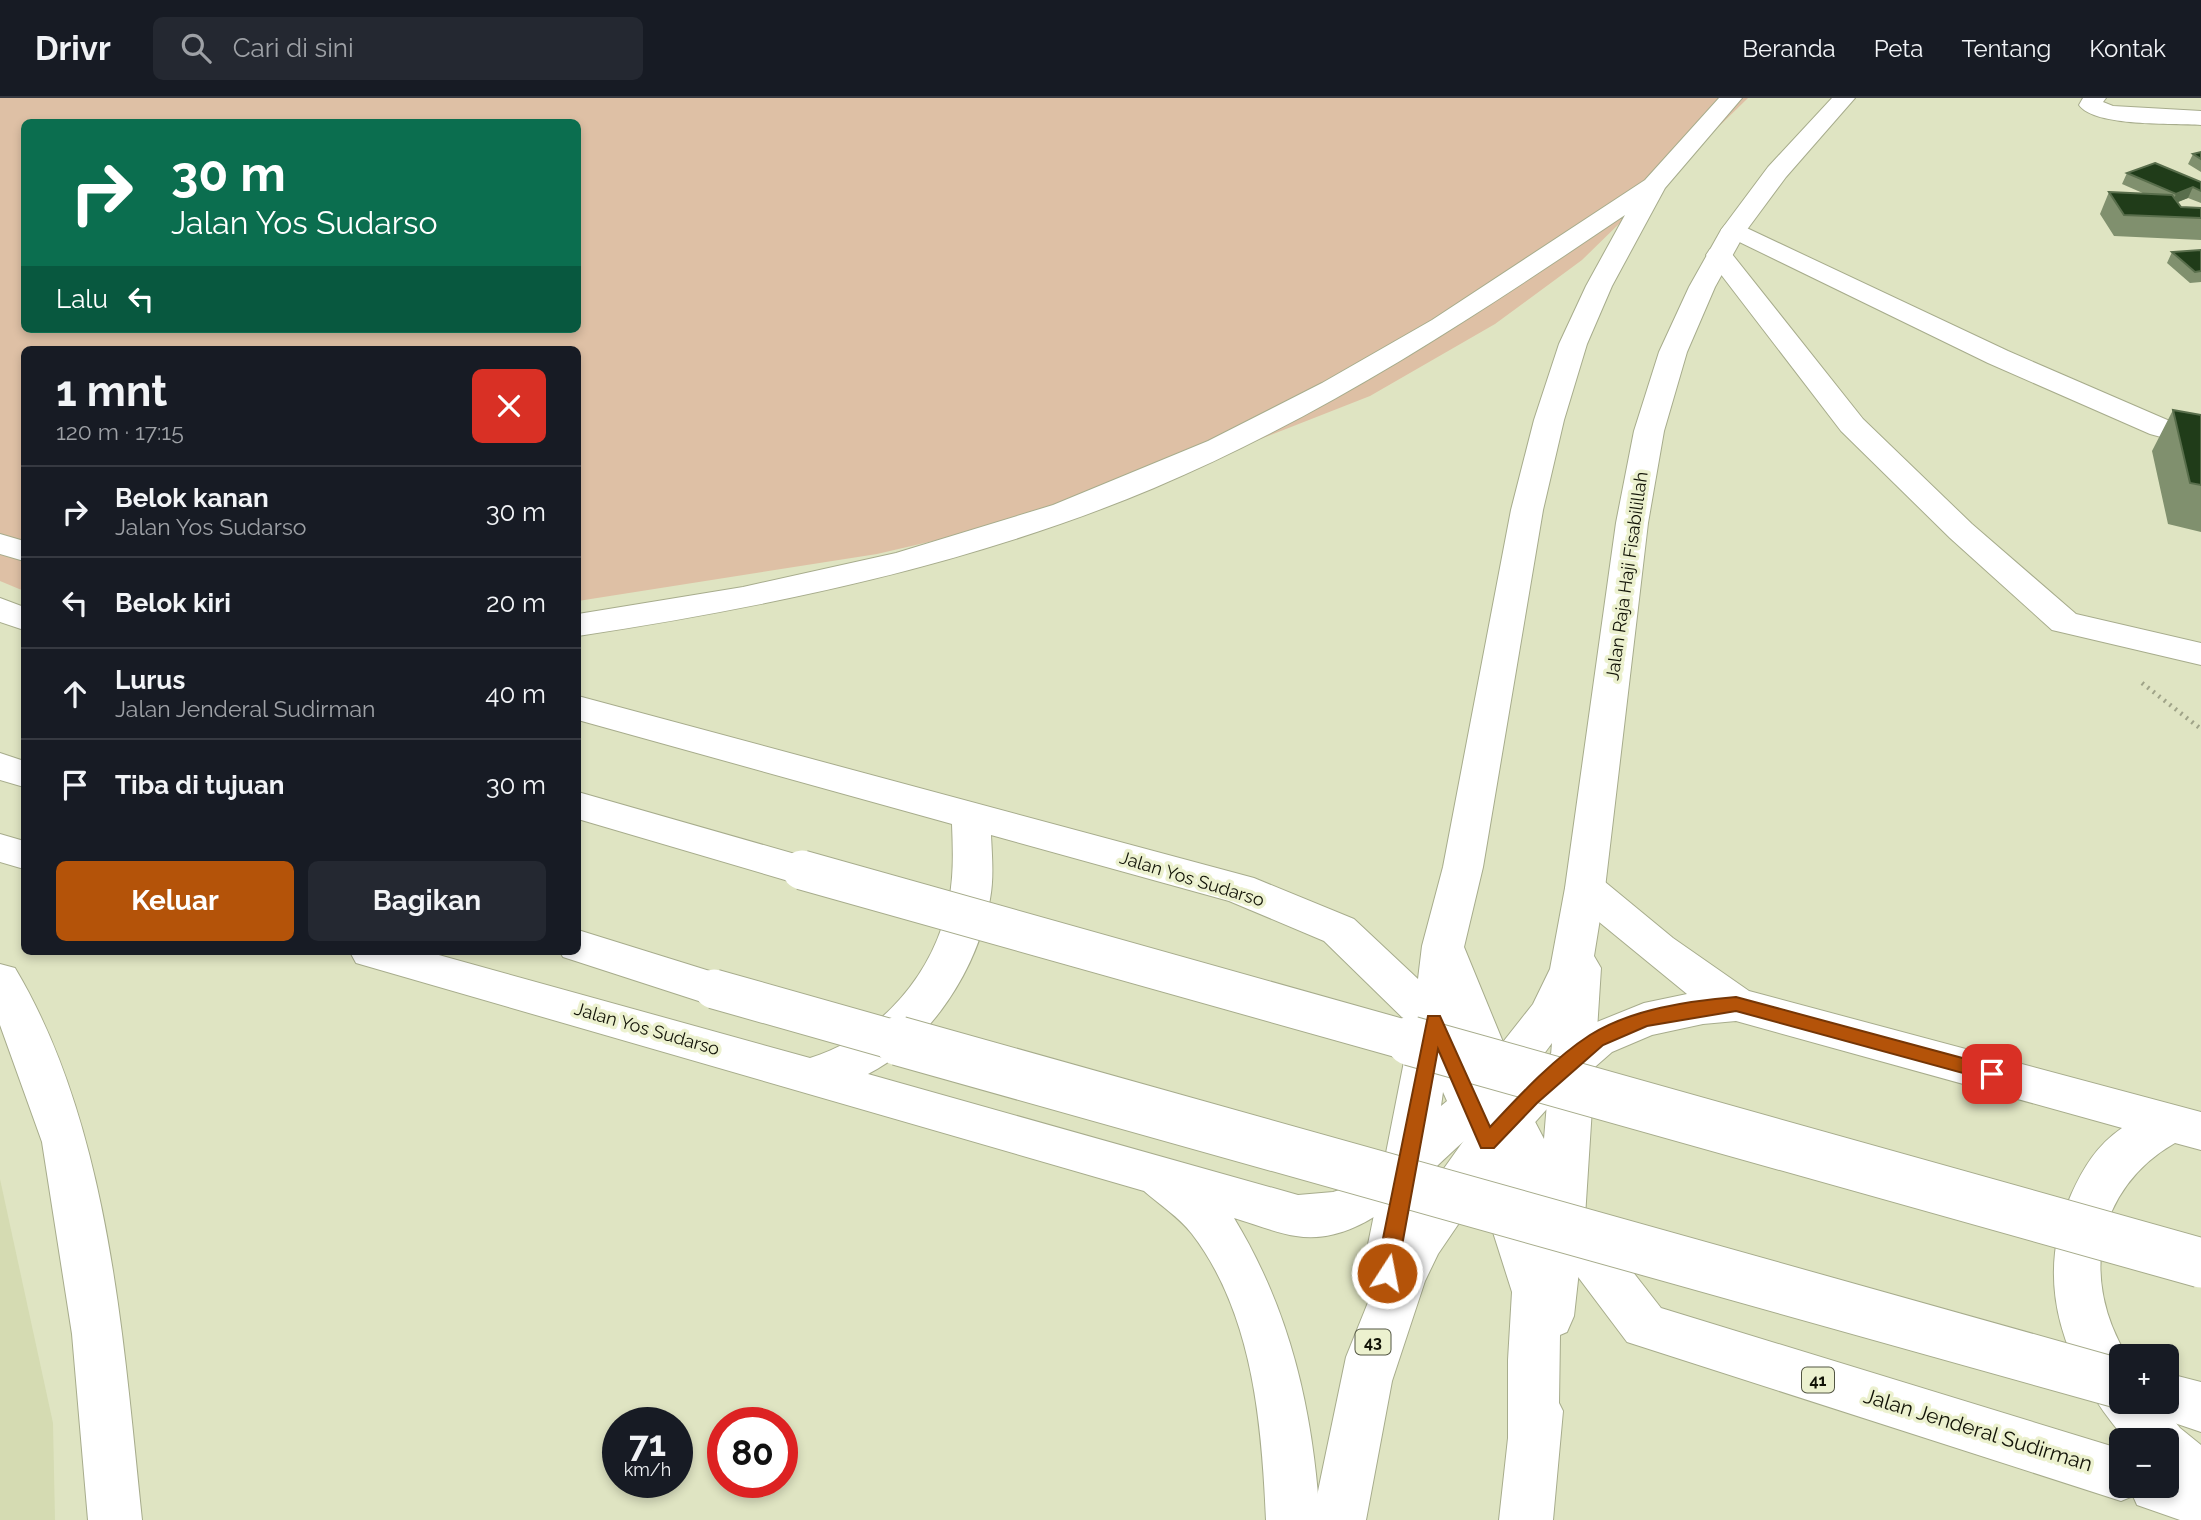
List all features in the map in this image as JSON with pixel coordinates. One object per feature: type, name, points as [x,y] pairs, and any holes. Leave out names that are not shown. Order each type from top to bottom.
[{"type":"main road","points":[[1407,1165],[1434,1021],[1443,946],[1463,867],[1527,510],[1549,420],[1573,344],[1588,309],[1654,185],[1731,98]]},
{"type":"main road","name":"Jalan Raja Haji Fisabilillah","points":[[1491,1114],[1550,1014],[1571,969],[1586,888],[1632,523],[1649,431],[1673,352],[1727,243],[1777,172],[1844,98]]},
{"type":"main road","points":[[2095,98],[2090,104],[2109,113],[2201,118]]},
{"type":"main road","points":[[581,625],[736,600],[864,572],[951,550],[1106,496],[1221,446],[1443,325],[1654,185]]},
{"type":"main road","points":[[1727,243],[2161,428]]},
{"type":"main road","points":[[1727,243],[1852,425],[1961,531],[2064,622],[2201,654]]},
{"type":"main road","points":[[0,544],[21,550]]},
{"type":"main road","points":[[0,609],[21,618]]},
{"type":"main road","name":"Jalan Yos Sudarso","points":[[581,709],[1240,889],[1339,930],[1434,1021],[1491,1114],[1537,1292],[1533,1360],[1534,1437]]},
{"type":"main road","points":[[0,766],[21,773]]},
{"type":"main road","points":[[581,807],[2201,1263]]},
{"type":"main road","points":[[813,1075],[855,1060],[895,1031],[938,979],[962,928],[970,900],[973,867],[971,817]]},
{"type":"main road","points":[[0,849],[21,854]]},
{"type":"main road","points":[[1586,888],[1637,935],[1699,981],[1736,1004],[2185,1127]]},
{"type":"main road","points":[[1526,1520],[1561,1217],[1586,888]]},
{"type":"main road","points":[[1366,1382],[1401,1280],[1491,1114],[1482,1044],[1443,946]]},
{"type":"main road","points":[[581,947],[714,989],[2109,1381]]},
{"type":"main road","name":"Jalan Yos Sudarso","points":[[382,955],[1159,1175],[1213,1225],[1256,1313],[1283,1399],[1290,1447],[1293,1520]]},
{"type":"main road","points":[[0,980],[14,1004],[65,1142],[97,1334],[115,1520]]},
{"type":"main road","points":[[1159,1175],[1298,1216],[1333,1213],[1363,1202],[1407,1165],[1491,1114],[1530,1097],[1597,1040],[1644,1020],[1736,1004]]},
{"type":"main road","name":"Jalan Jenderal Sudirman","points":[[1491,1114],[1561,1217],[1645,1326],[2109,1471]]},
{"type":"main road","points":[[2109,1375],[2096,1355],[2077,1300],[2076,1257],[2089,1206],[2116,1160],[2149,1134],[2185,1127]]},
{"type":"main road","name":"43","points":[[1339,1520],[1407,1165]]},
{"type":"main road","points":[[2179,1401],[2201,1407]]},
{"type":"main road","points":[[2136,1414],[2149,1428]]},
{"type":"main road","points":[[2179,1460],[2201,1481]]},
{"type":"main road","points":[[2179,1493],[2201,1500]]},
{"type":"shaded area","points":[[0,98],[1748,98],[1582,260],[1495,324],[1370,396],[1222,454],[1053,513],[877,554],[581,601],[581,346],[21,346],[21,590],[0,581]]},
{"type":"shaded area","points":[[0,1179],[53,1423],[55,1520],[0,1520]]},
{"type":"building","points":[[2155,163],[2201,182],[2201,191],[2193,187],[2176,194],[2127,173]]},
{"type":"building","points":[[2109,192],[2172,195],[2181,207],[2201,208],[2201,218],[2124,215]]},
{"type":"building","points":[[2201,250],[2201,271],[2195,272],[2172,252]]},
{"type":"building","points":[[2173,410],[2201,415],[2201,485],[2190,483]]},
{"type":"route","points":[[1387,1273],[1434,1021],[1488,1143],[1512,1120],[1530,1097],[1597,1040],[1644,1020],[1703,1007],[1736,1004],[1992,1074]]}]
